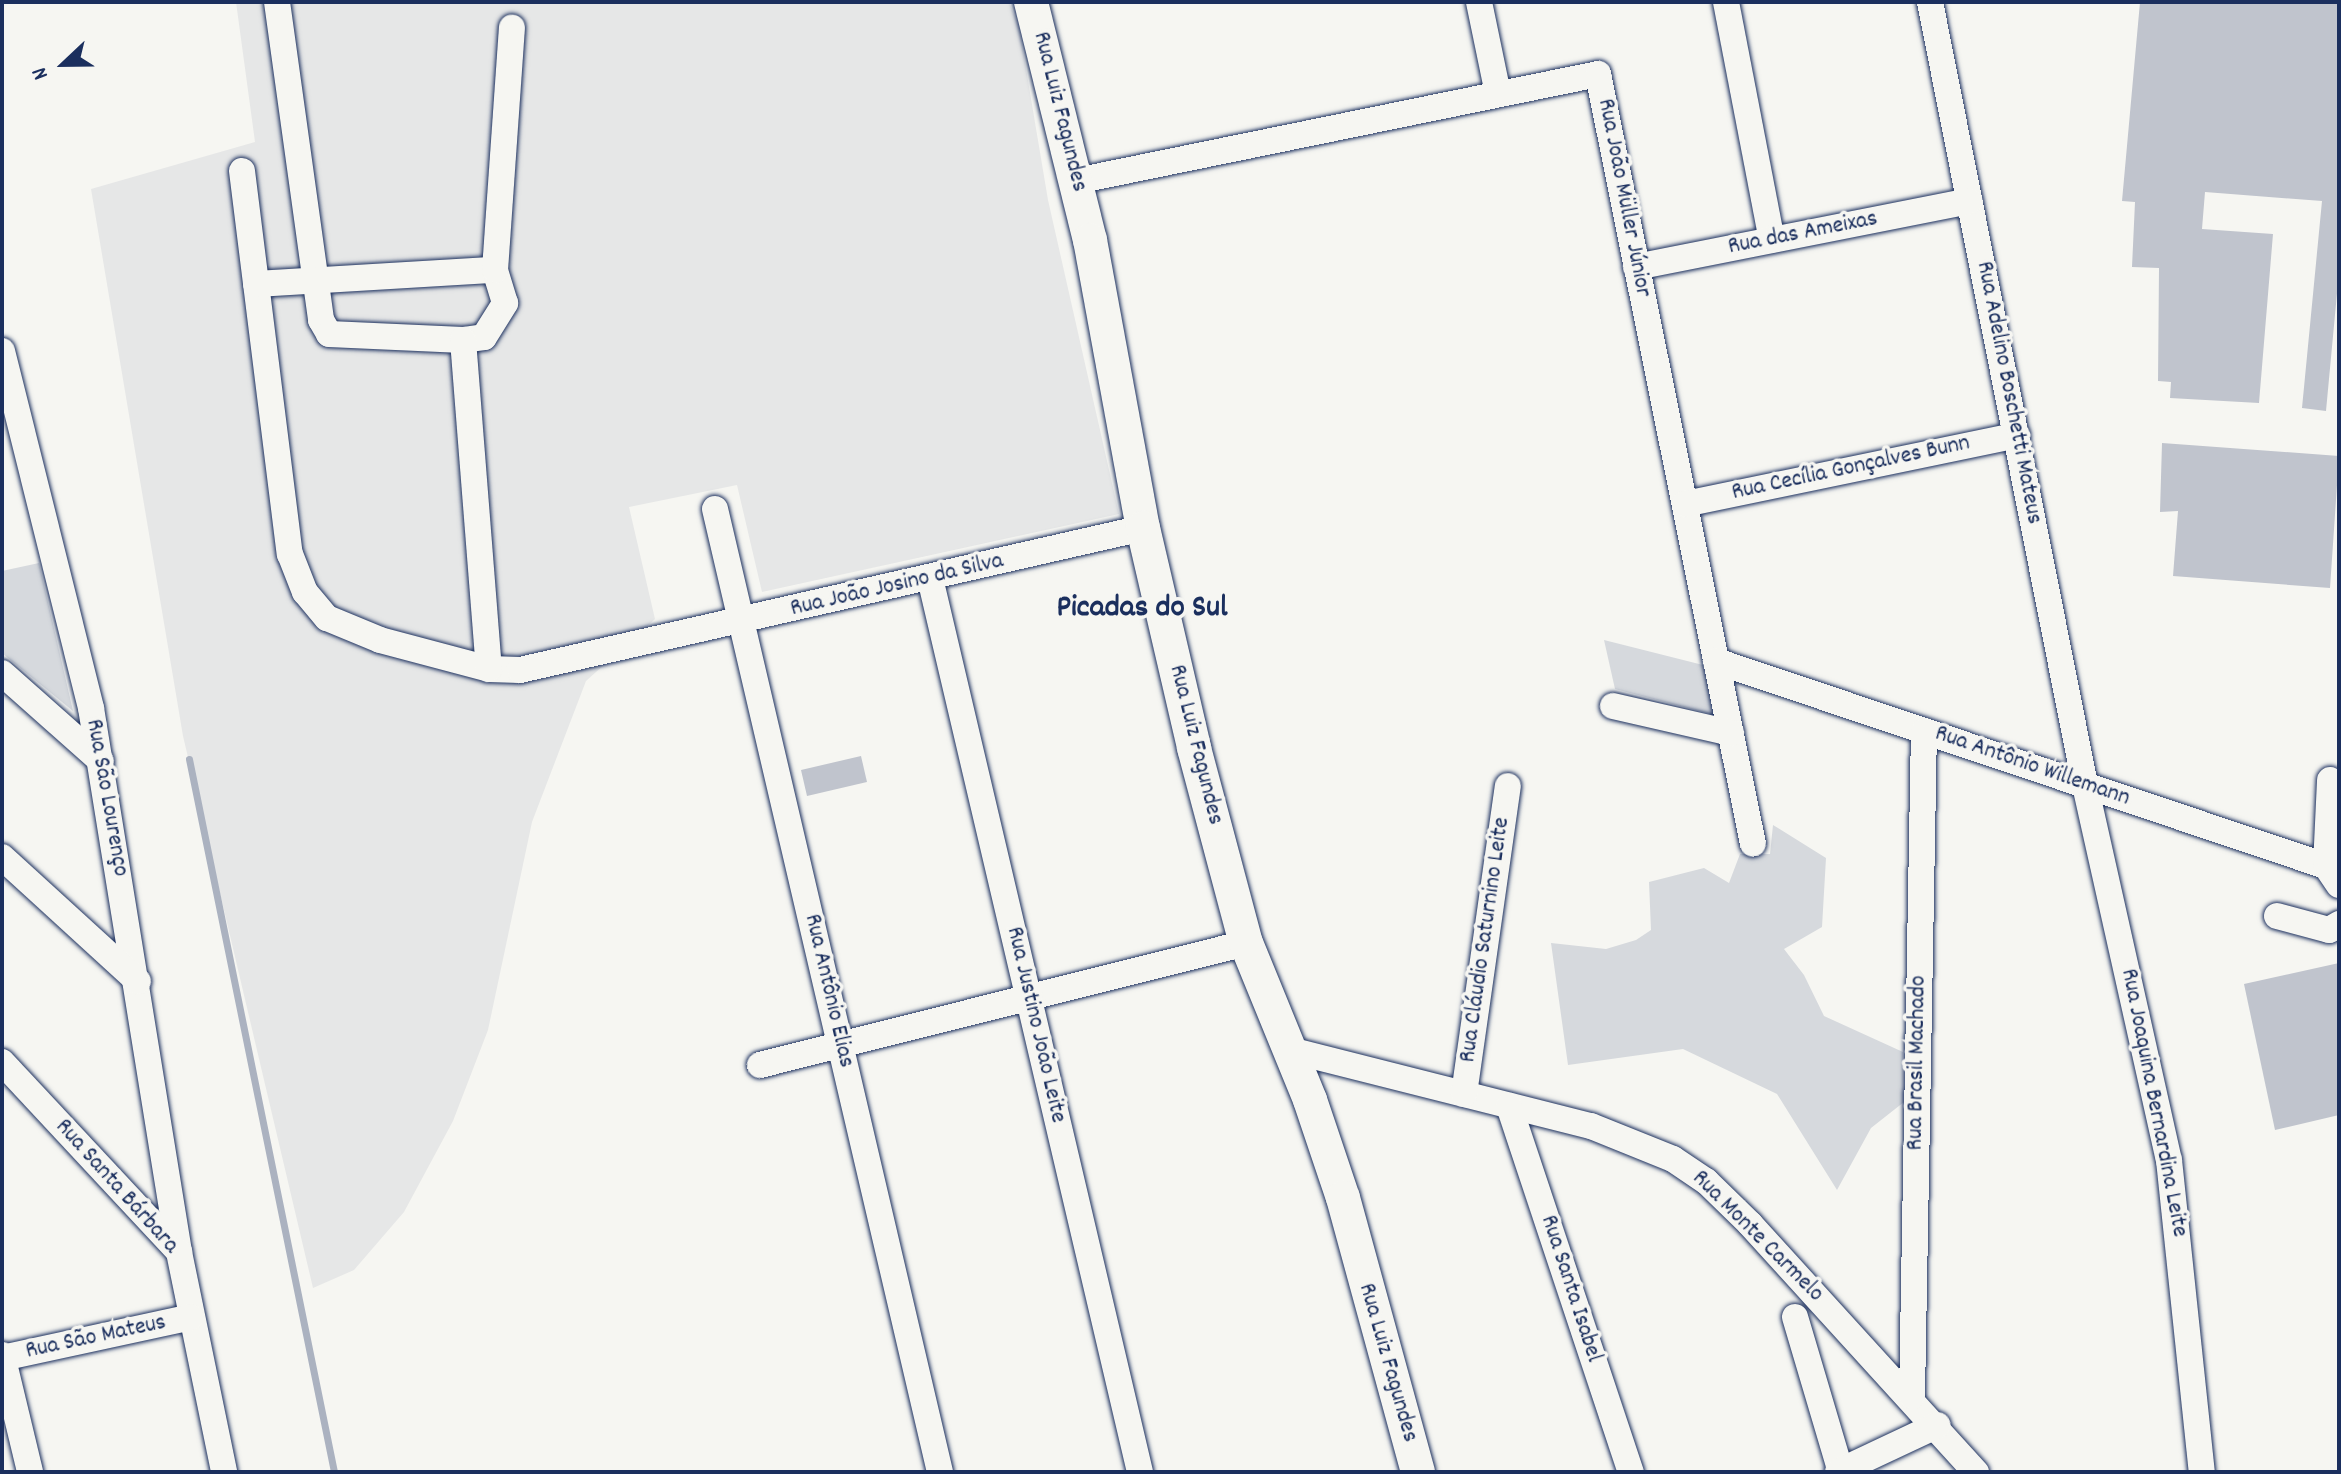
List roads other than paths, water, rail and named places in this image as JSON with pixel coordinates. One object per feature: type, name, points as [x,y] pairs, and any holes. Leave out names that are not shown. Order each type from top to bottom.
[{"type":"main road","name":"Rua Luiz Fagundes","points":[[1031,2],[1076,181],[1143,528],[1246,943],[1290,1050],[1343,1198],[1418,1472]]},
{"type":"street","points":[[277,2],[321,320],[329,334],[463,340],[484,337],[494,328],[505,303],[495,270],[512,28]]},
{"type":"street","points":[[1479,2],[1498,94]]},
{"type":"street","points":[[1726,2],[1772,240]]},
{"type":"street","name":"Rua Adelino Boschetti Mateus","points":[[1930,2],[2085,785]]},
{"type":"street","name":"Rua João Müller Júnior","points":[[1076,181],[1598,74],[1753,844]]},
{"type":"street","name":"Rua João Josino da Silva","points":[[242,171],[290,554],[305,592],[327,618],[380,640],[489,669],[520,670],[652,644],[1143,528]]},
{"type":"street","name":"Rua das Ameixas","points":[[1636,267],[1970,201]]},
{"type":"street","points":[[256,284],[316,283],[495,270]]},
{"type":"street","points":[[463,340],[489,669]]},
{"type":"street","name":"Rua São Lourenço","points":[[2,351],[101,761],[179,1252]]},
{"type":"street","name":"Rua Cecília Gonçalves Bunn","points":[[1685,504],[2017,435]]},
{"type":"street","name":"Rua Antônio Elias","points":[[715,509],[940,1472]]},
{"type":"street","name":"Rua Justino João Leite","points":[[930,578],[1140,1472]]},
{"type":"street","name":"Rua Antônio Willemann","points":[[1716,661],[2085,785],[2332,876]]},
{"type":"street","points":[[2,673],[101,761]]},
{"type":"street","points":[[1613,706],[1731,733]]},
{"type":"street","name":"Rua Brasil Machado","points":[[1912,1396],[1924,731]]},
{"type":"street","points":[[2330,780],[2332,876]]},
{"type":"street","name":"Rua Joaquina Bernardina Leite","points":[[2085,785],[2169,1160],[2202,1472]]},
{"type":"street","name":"Rua Cláudio Saturnino Leite","points":[[1464,1094],[1508,786]]},
{"type":"street","points":[[2,857],[138,981]]},
{"type":"street","points":[[2277,916],[2329,930],[2339,924]]},
{"type":"street","points":[[760,1065],[1029,1000],[1246,943]]},
{"type":"street","name":"Rua Monte Carmelo","points":[[1290,1050],[1633,1139],[1698,1175],[1912,1396],[1976,1472]]},
{"type":"street","name":"Rua Santa Bárbara","points":[[2,1062],[179,1252],[224,1472]]},
{"type":"street","name":"Rua Santa Isabel","points":[[1509,1106],[1631,1472]]},
{"type":"street","name":"Rua São Mateus","points":[[3,1357],[191,1317]]},
{"type":"street","points":[[1795,1317],[1840,1472],[1938,1425]]},
{"type":"street","points":[[3,1357],[30,1472]]},
{"type":"waterway","points":[[189,759],[334,1472]]},
{"type":"district","name":"Picadas do Sul","points":[[1142,609]]}]
